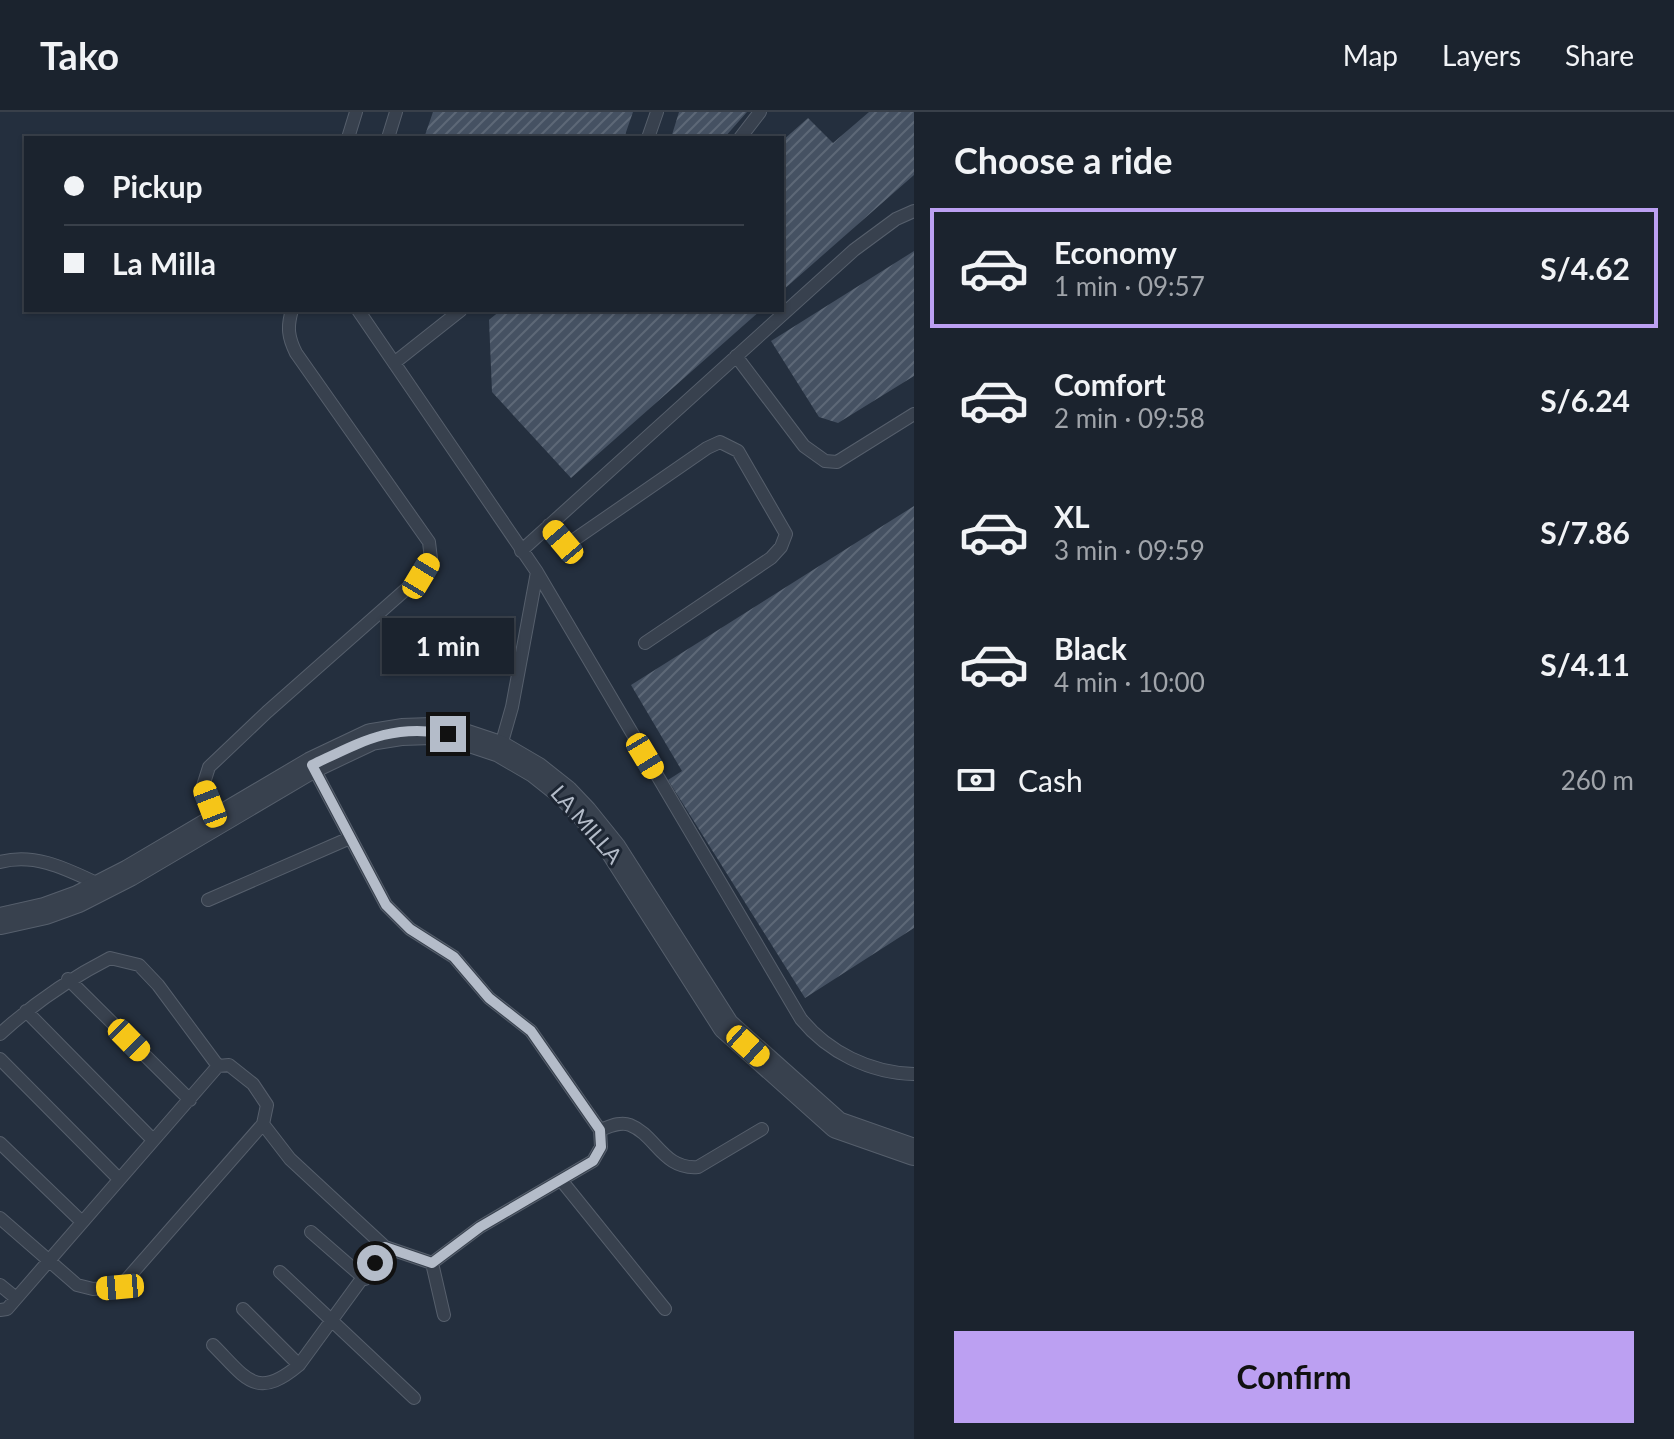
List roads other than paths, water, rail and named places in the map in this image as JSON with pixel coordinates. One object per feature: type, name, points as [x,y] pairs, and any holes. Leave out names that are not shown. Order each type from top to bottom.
[{"type":"street","name":"LA MILLA","points":[[0,921],[45,911],[103,886],[217,823],[312,765],[371,737],[431,731],[464,737],[500,749],[536,770],[565,793],[613,849],[726,1026],[837,1125],[913,1151]]},
{"type":"lane","points":[[349,136],[356,112]]},
{"type":"lane","points":[[389,136],[396,112]]},
{"type":"lane","points":[[649,136],[657,112]]},
{"type":"lane","points":[[742,136],[760,112]]},
{"type":"lane","points":[[521,551],[854,250],[896,219],[914,211]]},
{"type":"lane","points":[[217,823],[203,786],[209,767],[421,576],[431,559],[429,542],[296,353],[288,338],[291,312]]},
{"type":"lane","points":[[359,312],[537,572],[801,1019],[815,1037],[844,1056],[897,1074],[914,1074]]},
{"type":"lane","points":[[394,363],[458,312]]},
{"type":"lane","points":[[736,356],[804,446],[825,461],[837,462],[914,414]]},
{"type":"lane","points":[[549,525],[568,544],[707,448],[720,442],[738,451],[786,534],[781,547],[771,558],[645,643]]},
{"type":"lane","points":[[500,749],[512,707],[537,572]]},
{"type":"lane","points":[[312,765],[386,905],[410,929],[454,957],[489,998],[531,1031],[600,1130],[601,1147],[593,1161],[480,1227],[432,1263]]},
{"type":"lane","points":[[208,900],[350,838]]},
{"type":"lane","points":[[0,862],[17,857],[58,865],[103,886]]},
{"type":"lane","points":[[0,1034],[68,979],[110,958],[139,965],[158,985],[218,1066]]},
{"type":"lane","points":[[68,979],[190,1100]]},
{"type":"lane","points":[[26,1011],[153,1140]]},
{"type":"lane","points":[[0,1059],[119,1179]]},
{"type":"lane","points":[[0,1218],[50,1260],[77,1285],[93,1289],[120,1287],[263,1124],[267,1105],[253,1084],[229,1065],[218,1066],[190,1100],[153,1140],[50,1260],[7,1309],[0,1310]]},
{"type":"lane","points":[[263,1124],[290,1159],[385,1247],[432,1263]]},
{"type":"lane","points":[[600,1130],[617,1124],[630,1125],[664,1155],[687,1168],[698,1167],[762,1129]]},
{"type":"lane","points":[[0,1143],[82,1222]]},
{"type":"lane","points":[[561,1180],[665,1309]]},
{"type":"lane","points":[[311,1232],[365,1279]]},
{"type":"lane","points":[[213,1345],[247,1380],[268,1385],[282,1379],[299,1365],[365,1279],[385,1247]]},
{"type":"lane","points":[[432,1263],[444,1315]]},
{"type":"lane","points":[[280,1272],[414,1398]]},
{"type":"lane","points":[[0,1285],[16,1298]]},
{"type":"lane","points":[[243,1309],[299,1365]]}]
